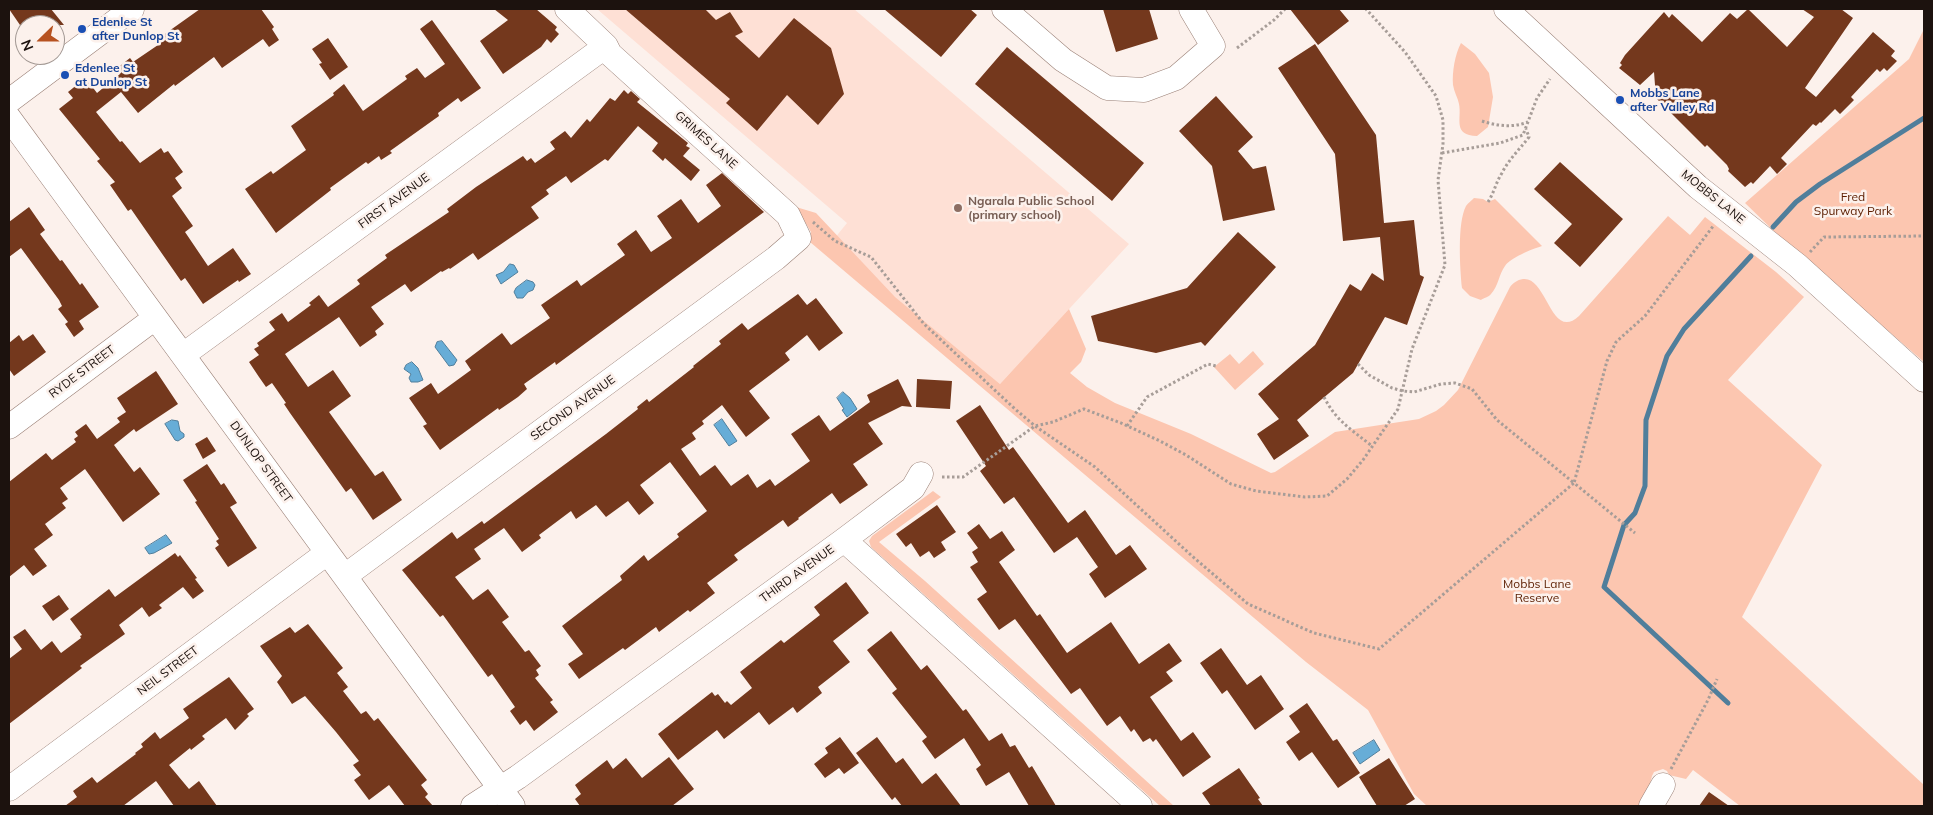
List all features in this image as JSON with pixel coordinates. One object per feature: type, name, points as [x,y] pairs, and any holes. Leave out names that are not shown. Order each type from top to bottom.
[{"type":"street","points":[[9,101],[132,9]]},
{"type":"street","name":"GRIMES LANE","points":[[567,9],[606,46],[610,54],[804,228]]},
{"type":"street","points":[[1004,9],[1063,60],[1107,88],[1144,90],[1176,78],[1213,46],[1190,9]]},
{"type":"street","name":"MOBBS LANE","points":[[1506,9],[1698,187],[1797,265],[1924,380]]},
{"type":"street","name":"FIRST AVENUE","points":[[182,355],[606,46]]},
{"type":"street","name":"DUNLOP STREET","points":[[9,118],[507,797]]},
{"type":"street","name":"SECOND AVENUE","points":[[345,576],[776,258],[804,228]]},
{"type":"street","name":"RYDE STREET","points":[[9,427],[155,318]]},
{"type":"street","points":[[844,540],[931,476]]},
{"type":"street","name":"THIRD AVENUE","points":[[473,806],[507,797],[518,777],[844,540],[1140,806]]},
{"type":"street","name":"NEIL STREET","points":[[9,789],[327,553]]},
{"type":"street","points":[[1652,806],[1663,784]]},
{"type":"path","points":[[1237,48],[1274,20],[1285,9]]},
{"type":"path","points":[[931,476],[963,477],[1035,426],[1053,422],[1084,409],[1127,426],[1186,455],[1231,484],[1256,491],[1305,497],[1327,496],[1347,479],[1398,409],[1412,349],[1445,264],[1438,180],[1442,153],[1443,120],[1436,96],[1405,52],[1366,9]]},
{"type":"path","points":[[1442,153],[1510,141],[1523,135],[1537,98],[1550,79]]},
{"type":"path","points":[[1482,121],[1494,125],[1519,125],[1528,122]]},
{"type":"path","points":[[1488,202],[1501,174],[1529,136],[1526,129]]},
{"type":"path","points":[[804,228],[871,257],[924,324],[1035,426],[1095,467],[1192,556],[1248,604],[1314,633],[1379,649],[1574,483],[1608,361],[1616,342],[1645,316],[1714,225]]},
{"type":"path","points":[[1797,265],[1824,237],[1924,236]]},
{"type":"path","points":[[1127,426],[1147,397],[1198,368],[1208,364],[1216,366]]},
{"type":"path","points":[[1358,364],[1369,375],[1392,388],[1402,391],[1414,392],[1441,384],[1455,383],[1472,389],[1497,420],[1635,533]]},
{"type":"path","points":[[1324,397],[1331,411],[1342,423],[1372,446]]},
{"type":"path","points":[[1663,784],[1708,700],[1717,679]]},
{"type":"shaded area","name":"Ngarala Public School (primary school)","points":[[597,9],[854,9],[1129,244],[1000,384],[830,244],[847,223]]},
{"type":"green space","name":"Fred Spurway Park","points":[[1924,29],[1924,362],[1781,238],[1745,203],[1909,59]]},
{"type":"green space","points":[[1461,43],[1475,54],[1489,73],[1493,97],[1488,127],[1477,136],[1464,133],[1460,125],[1460,110],[1453,80],[1456,58]]},
{"type":"green space","points":[[1474,198],[1483,199],[1488,202],[1495,199],[1542,246],[1511,260],[1503,269],[1493,291],[1489,296],[1481,300],[1470,296],[1462,288],[1461,223],[1466,206]]},
{"type":"green space","name":"Mobbs Lane Reserve","points":[[796,207],[816,213],[895,297],[1000,384],[1069,309],[1086,349],[1081,362],[1070,373],[1087,387],[1115,403],[1191,434],[1271,473],[1335,432],[1419,419],[1444,405],[1458,390],[1510,287],[1515,282],[1523,279],[1531,281],[1538,287],[1555,315],[1562,321],[1570,322],[1579,316],[1668,216],[1690,235],[1705,217],[1776,272],[1804,297],[1728,380],[1822,465],[1742,617],[1924,785],[1924,806],[1740,806],[1693,770],[1686,779],[1669,775],[1663,769],[1654,772],[1639,806],[1427,806],[1414,794],[1368,710],[1306,662],[810,242],[811,232]]},
{"type":"green space","points":[[1253,351],[1264,364],[1235,390],[1214,367],[1230,354],[1239,364]]},
{"type":"green space","points":[[933,491],[941,497],[879,542],[925,581],[1174,806],[1160,806],[871,547],[869,541],[872,536]]},
{"type":"water","points":[[510,264],[514,265],[518,272],[501,284],[496,275],[503,272]]},
{"type":"water","points":[[527,280],[535,285],[533,290],[528,292],[523,298],[517,298],[514,292],[516,288]]},
{"type":"water","points":[[442,341],[457,360],[454,365],[449,366],[435,347],[437,342]]},
{"type":"water","points":[[412,362],[418,368],[423,380],[411,382],[409,378],[411,374],[404,369],[406,365]]},
{"type":"water","points":[[843,392],[850,398],[857,409],[847,417],[837,398]]},
{"type":"water","points":[[722,419],[737,441],[729,446],[714,425]]},
{"type":"water","points":[[172,420],[178,421],[180,431],[184,434],[184,437],[178,441],[175,440],[165,424]]},
{"type":"water","points":[[166,535],[172,543],[149,554],[145,548]]},
{"type":"water","points":[[1374,740],[1380,750],[1360,764],[1353,753]]},
{"type":"building","points":[[9,9],[51,9],[56,15],[15,15],[15,18]]},
{"type":"building","points":[[200,9],[261,9],[274,27],[272,29],[279,40],[269,47],[263,39],[222,68],[214,57],[175,86],[174,84],[138,113],[121,92],[96,112],[140,163],[161,148],[164,153],[168,151],[183,172],[175,178],[182,188],[172,196],[193,226],[185,232],[208,266],[233,248],[251,274],[239,282],[238,280],[203,304],[185,278],[181,281],[131,209],[128,211],[110,185],[115,182],[97,161],[100,159],[59,109],[73,98],[68,92],[78,84],[81,88],[88,81],[97,93],[120,74],[116,69],[130,58],[133,62],[158,45],[155,41]]},
{"type":"building","points":[[494,9],[536,9],[557,27],[555,30],[559,34],[551,43],[547,39],[541,47],[503,74],[480,41],[508,20]]},
{"type":"building","points":[[625,9],[705,9],[716,20],[730,12],[743,32],[735,36],[759,58],[794,18],[831,48],[844,94],[818,125],[787,95],[757,131],[726,103],[730,99]]},
{"type":"building","points":[[884,9],[970,9],[977,15],[941,57]]},
{"type":"building","points":[[1103,9],[1149,9],[1158,39],[1116,52]]},
{"type":"building","points":[[1290,9],[1339,9],[1349,21],[1318,45]]},
{"type":"building","points":[[1748,9],[1787,47],[1814,17],[1802,9],[1841,9],[1853,18],[1805,88],[1816,97],[1873,32],[1895,51],[1891,56],[1897,61],[1887,71],[1884,68],[1880,72],[1877,69],[1851,97],[1854,100],[1840,114],[1835,109],[1821,123],[1816,126],[1813,124],[1781,158],[1787,164],[1777,174],[1770,166],[1753,184],[1751,182],[1745,187],[1728,171],[1727,165],[1707,145],[1705,147],[1656,98],[1654,72],[1640,85],[1619,68],[1625,55],[1664,12],[1669,18],[1672,14],[1702,42],[1730,13],[1737,19]]},
{"type":"building","points":[[432,20],[481,88],[461,102],[458,98],[438,113],[439,116],[390,151],[392,153],[381,160],[379,156],[368,164],[366,162],[330,188],[331,190],[276,233],[245,189],[271,171],[273,174],[306,150],[291,126],[334,95],[333,93],[344,84],[363,111],[407,79],[405,76],[417,68],[425,78],[445,64],[420,29]]},
{"type":"building","points":[[328,38],[348,67],[330,80],[319,64],[322,63],[312,49]]},
{"type":"building","points":[[1315,44],[1376,135],[1384,223],[1414,220],[1420,275],[1424,277],[1407,325],[1385,317],[1353,373],[1297,420],[1309,436],[1274,460],[1257,434],[1279,419],[1258,394],[1315,345],[1350,284],[1361,291],[1372,273],[1384,281],[1380,237],[1343,241],[1335,154],[1278,68]]},
{"type":"building","points":[[1007,47],[1144,163],[1112,201],[975,84]]},
{"type":"building","points":[[624,90],[628,94],[631,91],[640,99],[637,102],[688,143],[686,146],[690,148],[683,156],[700,170],[691,181],[665,158],[663,161],[652,151],[658,143],[638,126],[608,161],[605,159],[571,183],[566,176],[546,190],[549,194],[531,207],[539,218],[478,260],[473,253],[450,269],[441,271],[411,292],[405,284],[371,307],[384,324],[375,331],[377,335],[360,347],[339,317],[285,354],[308,387],[333,370],[351,396],[329,412],[375,476],[383,471],[402,500],[373,520],[351,488],[346,492],[290,413],[284,404],[286,403],[272,383],[266,387],[249,362],[259,355],[254,349],[259,346],[257,343],[275,330],[269,322],[282,313],[288,322],[311,305],[309,303],[319,295],[328,307],[360,284],[357,280],[387,258],[385,255],[449,212],[447,209],[476,187],[523,156],[527,161],[531,158],[535,163],[555,149],[550,142],[565,131],[571,138],[587,119],[590,122],[610,98],[615,101]]},
{"type":"building","points":[[1216,96],[1253,137],[1238,151],[1253,169],[1266,166],[1275,210],[1223,221],[1212,166],[1179,131]]},
{"type":"building","points":[[1560,162],[1623,219],[1580,267],[1554,243],[1572,224],[1534,189]]},
{"type":"building","points":[[722,173],[764,212],[556,365],[555,362],[524,384],[527,389],[518,397],[499,410],[498,408],[440,450],[423,426],[427,424],[409,398],[431,383],[438,394],[471,370],[465,361],[502,333],[511,345],[550,318],[541,305],[577,280],[581,286],[625,255],[617,244],[636,230],[651,252],[672,238],[657,216],[681,199],[698,223],[721,206],[706,185]]},
{"type":"building","points":[[29,207],[45,230],[40,234],[80,285],[82,283],[99,307],[79,321],[84,329],[74,337],[65,324],[68,322],[58,309],[62,306],[59,300],[21,248],[9,257],[9,222]]},
{"type":"building","points":[[1238,232],[1276,267],[1205,346],[1201,342],[1156,353],[1098,341],[1091,316],[1187,288]]},
{"type":"building","points":[[798,294],[807,305],[816,298],[843,333],[819,351],[807,335],[785,353],[790,360],[749,391],[770,418],[746,437],[722,405],[702,421],[704,424],[692,433],[696,439],[681,449],[700,476],[715,465],[731,486],[748,474],[757,488],[770,479],[775,486],[810,461],[791,434],[819,415],[830,431],[870,402],[867,395],[898,379],[912,407],[902,406],[868,423],[883,444],[853,464],[868,485],[840,504],[832,493],[788,527],[783,520],[734,555],[738,560],[707,583],[715,593],[659,632],[656,627],[625,650],[623,648],[579,679],[568,664],[583,654],[562,626],[622,580],[620,576],[644,555],[648,561],[679,537],[677,534],[707,511],[670,462],[640,485],[654,503],[639,515],[628,501],[606,517],[596,505],[576,519],[571,511],[539,535],[541,538],[522,552],[504,528],[474,549],[481,559],[455,577],[473,600],[488,589],[509,617],[502,622],[525,652],[529,650],[541,666],[536,670],[539,675],[535,678],[553,700],[550,702],[558,712],[534,731],[526,720],[520,725],[510,711],[515,707],[492,674],[488,677],[443,615],[440,617],[402,570],[452,532],[457,539],[482,521],[484,524],[606,434],[638,409],[637,407],[647,399],[649,402],[694,367],[721,344],[719,341],[742,323],[748,330]]},
{"type":"building","points":[[33,334],[46,352],[14,376],[9,369],[9,343],[19,335],[23,341]]},
{"type":"building","points":[[156,371],[178,404],[136,432],[134,429],[114,445],[134,472],[140,467],[160,494],[123,522],[85,469],[60,488],[68,499],[62,503],[66,508],[45,524],[53,535],[34,549],[47,566],[33,576],[24,565],[9,577],[9,482],[46,453],[52,460],[76,442],[74,439],[78,436],[75,432],[86,424],[97,439],[120,422],[117,418],[126,412],[117,398]]},
{"type":"building","points":[[917,379],[952,381],[950,409],[916,407]]},
{"type":"building","points":[[980,405],[1009,450],[1013,447],[1068,523],[1085,510],[1116,555],[1130,545],[1147,569],[1105,598],[1089,574],[1098,567],[1077,537],[1054,553],[1014,497],[1004,504],[980,471],[986,466],[956,421]]},
{"type":"building","points":[[207,437],[216,451],[203,459],[195,444]]},
{"type":"building","points":[[207,464],[221,485],[224,483],[237,503],[230,507],[257,548],[228,567],[215,548],[219,545],[216,541],[219,539],[183,480]]},
{"type":"building","points":[[937,505],[956,532],[941,542],[946,550],[934,558],[929,551],[920,557],[911,543],[906,547],[896,534]]},
{"type":"building","points":[[979,524],[990,539],[1002,531],[1015,550],[999,562],[1037,616],[1040,614],[1067,653],[1111,622],[1139,664],[1169,643],[1182,661],[1166,672],[1173,681],[1150,697],[1181,741],[1193,732],[1211,757],[1183,777],[1156,739],[1153,742],[1150,738],[1143,742],[1134,729],[1131,732],[1120,716],[1107,726],[1080,688],[1071,694],[1015,619],[999,630],[977,599],[987,592],[970,567],[978,562],[972,552],[978,548],[967,533]]},
{"type":"building","points":[[175,553],[178,557],[180,555],[204,591],[193,599],[183,587],[159,605],[162,608],[149,617],[142,607],[119,625],[125,634],[80,666],[82,668],[9,724],[9,659],[22,649],[13,637],[25,629],[41,650],[52,641],[61,653],[81,638],[80,636],[82,635],[70,619],[109,589],[115,597]]},
{"type":"building","points":[[846,582],[869,613],[833,641],[850,662],[818,687],[822,693],[797,713],[793,707],[769,725],[759,712],[724,739],[717,730],[678,760],[658,734],[712,692],[715,696],[718,694],[725,703],[727,701],[731,705],[752,688],[740,672],[781,640],[784,643],[820,615],[814,607]]},
{"type":"building","points":[[59,595],[69,609],[53,621],[42,606]]},
{"type":"building","points":[[308,624],[343,668],[337,673],[348,687],[343,691],[361,714],[366,711],[374,721],[378,718],[427,780],[421,785],[428,794],[425,797],[433,806],[405,806],[389,785],[369,800],[354,780],[361,775],[353,765],[359,761],[336,732],[305,696],[292,704],[277,682],[282,676],[260,646],[290,627],[295,633]]},
{"type":"building","points":[[891,631],[921,670],[927,665],[963,711],[966,709],[989,741],[1002,733],[1010,747],[1015,745],[1029,768],[1032,766],[1056,806],[1029,806],[1009,772],[986,786],[976,769],[981,765],[964,738],[935,759],[922,741],[927,737],[892,693],[897,689],[867,650]]},
{"type":"building","points":[[1221,648],[1247,685],[1261,675],[1284,709],[1255,730],[1227,690],[1222,694],[1200,663]]},
{"type":"building","points":[[229,677],[254,709],[247,714],[249,716],[235,730],[226,718],[202,736],[205,739],[169,765],[189,789],[199,781],[217,806],[174,806],[156,781],[123,806],[65,806],[77,797],[73,791],[92,777],[97,783],[136,754],[143,747],[141,744],[155,732],[160,739],[189,718],[183,709]]},
{"type":"building","points":[[1307,703],[1333,741],[1337,739],[1360,773],[1338,788],[1312,752],[1299,761],[1286,742],[1300,732],[1289,716]]},
{"type":"building","points":[[840,737],[859,763],[844,774],[839,768],[825,778],[814,764],[828,753],[825,748]]},
{"type":"building","points":[[877,737],[896,763],[903,758],[922,784],[936,773],[961,806],[902,806],[895,797],[892,800],[856,753]]},
{"type":"building","points":[[669,757],[694,789],[672,806],[580,806],[575,799],[581,794],[575,785],[607,760],[613,769],[626,758],[642,778]]},
{"type":"building","points":[[1389,758],[1415,799],[1404,806],[1377,806],[1359,777]]},
{"type":"building","points":[[1239,768],[1260,798],[1258,799],[1263,806],[1211,806],[1202,793]]},
{"type":"building","points":[[1709,792],[1729,806],[1699,806]]},
{"type":"waterway","points":[[1773,227],[1796,202],[1820,184],[1924,118]]},
{"type":"waterway","points":[[1728,703],[1604,587],[1624,525],[1635,513],[1645,486],[1646,420],[1667,356],[1684,329],[1751,256]]},
{"type":"place","name":"Edenlee St after Dunlop St","points":[[82,29]]},
{"type":"place","name":"Edenlee St at Dunlop St","points":[[65,75]]},
{"type":"place","name":"Mobbs Lane after Valley Rd","points":[[1620,100]]},
{"type":"place","name":"Ngarala Public School (primary school)","points":[[958,208]]}]
